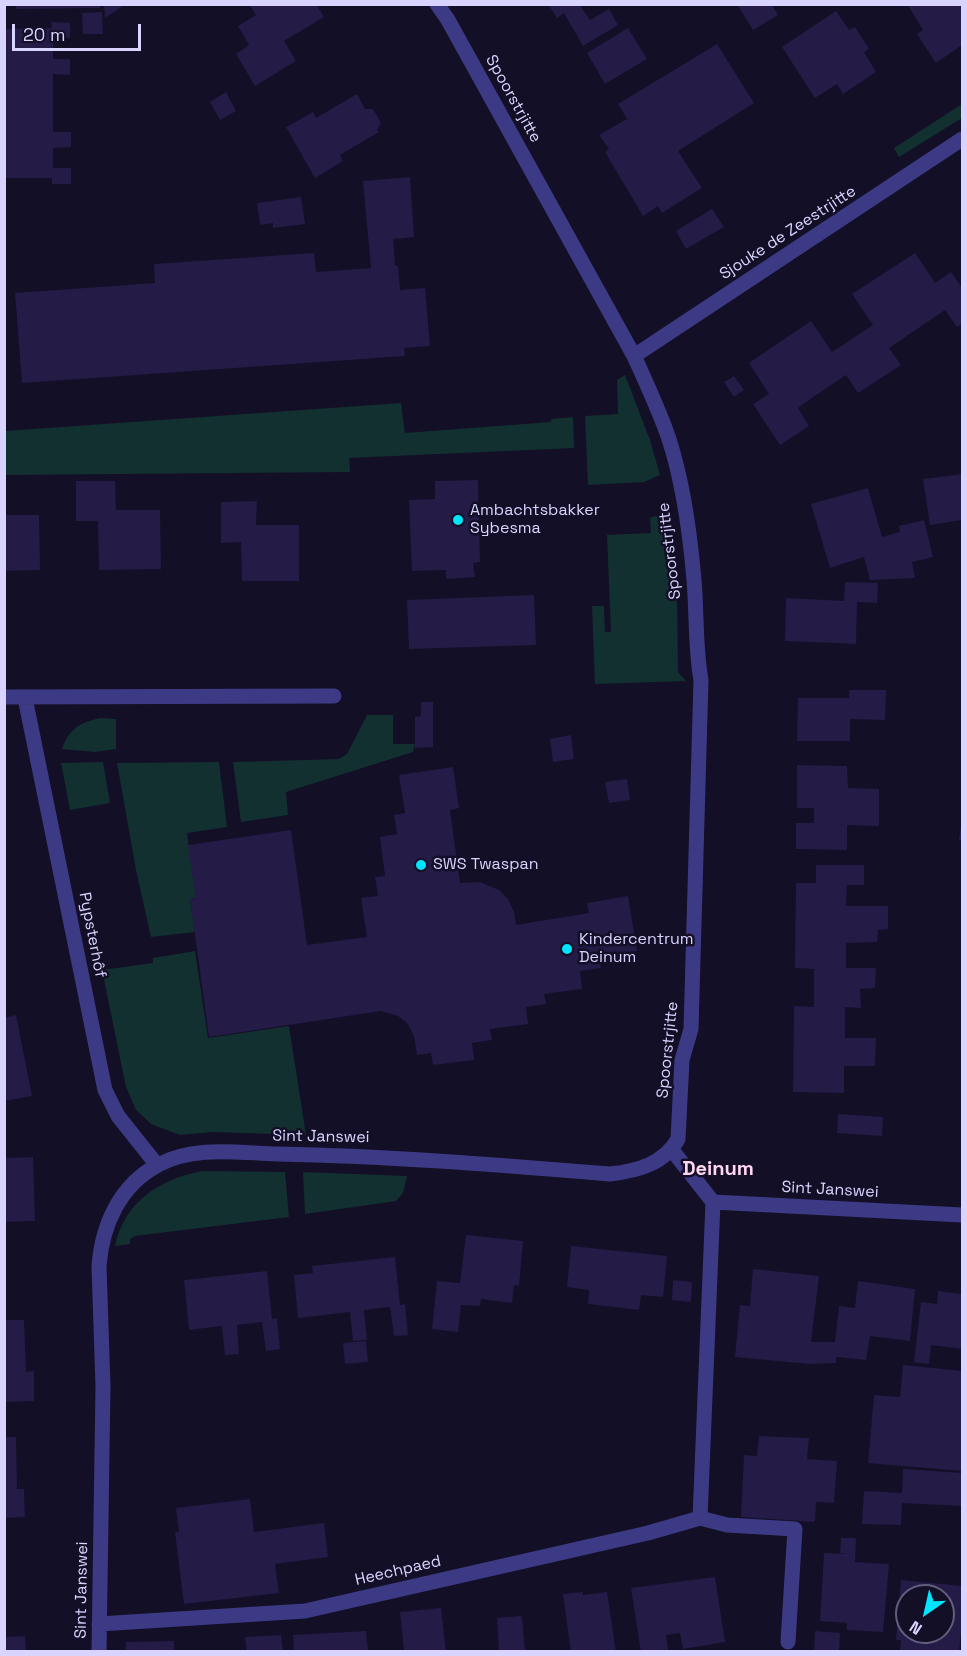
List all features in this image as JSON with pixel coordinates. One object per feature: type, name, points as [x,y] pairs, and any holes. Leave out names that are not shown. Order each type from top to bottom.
[{"type":"street","name":"Spoorstrjitte","points":[[437,4],[634,356],[669,439],[688,525],[700,680],[691,1029],[682,1060],[678,1139],[672,1150]]},
{"type":"street","name":"Sjouke de Zeestrjitte","points":[[634,356],[963,139]]},
{"type":"street","points":[[4,697],[334,696]]},
{"type":"street","name":"Pypsterhôf","points":[[25,698],[105,1090],[118,1116],[157,1165]]},
{"type":"street","name":"Sint Janswei","points":[[99,1652],[103,1386],[100,1250],[103,1235],[118,1200],[135,1180],[157,1165],[192,1153],[366,1156],[610,1174],[643,1167],[660,1160],[672,1150]]},
{"type":"street","points":[[672,1150],[713,1202],[700,1518]]},
{"type":"street","name":"Sint Janswei","points":[[713,1202],[963,1215]]},
{"type":"street","name":"Heechpaed","points":[[99,1624],[304,1611],[636,1536],[700,1518],[727,1525],[795,1529],[788,1642]]},
{"type":"green space","points":[[962,104],[962,118],[899,157],[894,148]]},
{"type":"green space","points":[[625,375],[650,440],[660,475],[644,482],[588,485],[585,416],[618,414],[617,380]]},
{"type":"green space","points":[[401,403],[405,433],[551,422],[551,419],[573,417],[574,448],[349,458],[350,472],[5,475],[5,431]]},
{"type":"green space","points":[[668,512],[677,589],[678,672],[686,681],[595,684],[592,606],[604,606],[605,632],[611,632],[607,535],[651,533],[650,518]]},
{"type":"green space","points":[[367,715],[393,715],[393,744],[415,744],[413,752],[286,792],[288,815],[241,822],[233,762],[339,759],[347,754]]},
{"type":"green space","points":[[101,718],[116,719],[116,749],[95,752],[62,749],[68,736],[76,727]]},
{"type":"green space","points":[[103,762],[110,803],[70,810],[61,763]]},
{"type":"green space","points":[[219,762],[227,827],[187,833],[196,898],[190,899],[195,932],[151,937],[136,870],[117,763]]},
{"type":"green space","points":[[195,951],[208,1038],[289,1026],[306,1135],[212,1132],[180,1135],[151,1124],[136,1110],[126,1087],[102,970],[153,963],[153,958]]},
{"type":"green space","points":[[202,1171],[285,1172],[289,1217],[135,1236],[130,1239],[130,1244],[115,1246],[126,1217],[146,1195],[172,1180]]},
{"type":"green space","points":[[303,1172],[407,1176],[403,1193],[396,1201],[305,1214]]},
{"type":"building","points":[[16,4],[100,4],[100,8],[16,9]]},
{"type":"building","points":[[104,4],[126,4],[105,18]]},
{"type":"building","points":[[249,4],[316,4],[324,17],[284,41],[296,61],[255,86],[236,54],[249,45],[238,26],[256,15]]},
{"type":"building","points":[[548,4],[579,4],[590,20],[609,9],[618,25],[583,46],[564,13],[557,18]]},
{"type":"building","points":[[737,4],[771,4],[778,15],[753,30]]},
{"type":"building","points":[[907,4],[962,4],[962,45],[936,63],[917,34],[923,30]]},
{"type":"building","points":[[836,11],[849,30],[855,27],[869,49],[864,52],[876,72],[843,94],[837,84],[815,98],[782,47]]},
{"type":"building","points":[[102,12],[103,34],[83,34],[82,13]]},
{"type":"building","points":[[51,22],[70,23],[70,38],[53,38],[53,59],[70,59],[70,75],[53,74],[53,132],[71,132],[71,147],[53,148],[53,168],[71,168],[71,184],[52,184],[52,178],[4,178],[4,29],[52,28]]},
{"type":"building","points":[[628,28],[647,59],[605,84],[587,53]]},
{"type":"building","points":[[717,44],[754,103],[678,151],[702,188],[662,213],[658,206],[643,216],[605,152],[609,149],[599,135],[627,119],[618,104]]},
{"type":"building","points":[[226,92],[236,111],[220,120],[210,102]]},
{"type":"building","points":[[357,94],[365,109],[373,109],[381,123],[377,130],[379,132],[340,155],[343,161],[315,178],[286,127],[313,112],[316,118]]},
{"type":"building","points":[[410,177],[414,237],[393,239],[395,266],[398,266],[400,290],[425,288],[430,346],[404,348],[405,356],[22,383],[15,293],[155,283],[154,264],[314,253],[316,272],[371,268],[363,181]]},
{"type":"building","points":[[301,197],[305,224],[273,228],[273,223],[260,225],[257,203]]},
{"type":"building","points":[[712,209],[724,227],[686,249],[676,231]]},
{"type":"building","points":[[915,253],[935,283],[951,272],[962,288],[962,324],[957,327],[945,310],[889,348],[901,365],[858,393],[846,375],[798,408],[809,426],[780,445],[753,404],[769,394],[749,363],[811,321],[832,352],[873,325],[852,294]]},
{"type":"building","points":[[734,376],[744,390],[734,397],[724,382]]},
{"type":"building","points":[[962,474],[962,520],[930,525],[923,479]]},
{"type":"building","points":[[478,480],[480,562],[473,563],[475,577],[446,579],[446,570],[412,571],[409,500],[435,499],[435,481]]},
{"type":"building","points":[[76,481],[115,481],[116,510],[160,510],[161,569],[99,570],[98,521],[76,521]]},
{"type":"building","points":[[868,488],[882,537],[900,532],[899,526],[924,520],[933,557],[912,562],[915,578],[870,580],[864,557],[830,568],[811,504]]},
{"type":"building","points":[[257,501],[256,525],[299,525],[299,581],[242,581],[241,542],[221,543],[221,502]]},
{"type":"building","points":[[4,515],[39,515],[40,570],[4,571]]},
{"type":"building","points":[[845,582],[878,583],[877,603],[857,602],[856,644],[785,641],[786,598],[844,601]]},
{"type":"building","points":[[534,595],[536,645],[409,649],[407,600]]},
{"type":"building","points":[[849,690],[886,690],[885,720],[850,719],[850,741],[797,741],[798,698],[849,698]]},
{"type":"building","points":[[421,702],[433,702],[433,747],[415,748],[415,717],[421,716]]},
{"type":"building","points":[[571,735],[574,759],[553,762],[550,739]]},
{"type":"building","points":[[797,765],[847,766],[848,788],[879,789],[879,826],[847,825],[847,850],[796,849],[796,823],[814,823],[814,808],[797,808]]},
{"type":"building","points":[[453,767],[459,808],[450,810],[460,883],[480,882],[499,890],[508,899],[514,912],[516,925],[589,913],[587,903],[628,896],[637,951],[599,956],[601,968],[580,971],[582,989],[544,994],[546,1004],[526,1007],[528,1024],[490,1029],[492,1040],[472,1043],[474,1060],[433,1065],[431,1053],[417,1055],[414,1036],[407,1023],[398,1016],[381,1011],[209,1037],[190,899],[196,898],[188,845],[291,830],[307,945],[367,937],[361,898],[378,896],[375,877],[385,876],[380,837],[397,834],[394,815],[405,813],[399,775]]},
{"type":"building","points":[[627,779],[630,800],[609,803],[605,782]]},
{"type":"building","points":[[962,826],[962,841],[959,840]]},
{"type":"building","points":[[816,865],[864,865],[864,885],[847,885],[846,906],[888,906],[888,929],[878,930],[877,942],[846,943],[846,968],[876,968],[875,988],[860,989],[861,1008],[845,1007],[845,1038],[876,1038],[875,1066],[844,1066],[844,1093],[793,1092],[794,1006],[814,1007],[814,969],[795,968],[796,883],[816,883]]},
{"type":"building","points":[[16,1015],[32,1096],[4,1101],[4,1018]]},
{"type":"building","points":[[838,1114],[883,1117],[882,1136],[837,1133]]},
{"type":"building","points":[[33,1157],[35,1221],[4,1222],[4,1158]]},
{"type":"building","points":[[466,1235],[523,1241],[519,1286],[514,1285],[512,1303],[481,1299],[480,1306],[461,1305],[458,1332],[432,1329],[437,1281],[460,1283]]},
{"type":"building","points":[[571,1246],[667,1256],[663,1297],[641,1295],[639,1310],[588,1304],[589,1290],[567,1287]]},
{"type":"building","points":[[395,1257],[400,1305],[405,1304],[408,1335],[394,1336],[390,1307],[364,1310],[367,1340],[353,1341],[350,1312],[298,1318],[294,1275],[313,1273],[312,1266]]},
{"type":"building","points":[[753,1269],[819,1276],[811,1342],[835,1342],[839,1306],[855,1308],[858,1281],[915,1289],[910,1341],[870,1336],[866,1360],[836,1357],[836,1363],[809,1364],[735,1357],[740,1305],[750,1306]]},
{"type":"building","points":[[267,1271],[272,1319],[277,1318],[280,1349],[266,1351],[262,1322],[237,1325],[239,1354],[225,1355],[222,1326],[189,1330],[184,1280]]},
{"type":"building","points":[[673,1280],[692,1282],[691,1302],[672,1300]]},
{"type":"building","points":[[938,1291],[962,1294],[962,1349],[931,1345],[929,1364],[914,1362],[921,1302],[937,1304]]},
{"type":"building","points":[[4,1320],[24,1320],[26,1372],[34,1371],[34,1401],[4,1402]]},
{"type":"building","points":[[366,1341],[368,1362],[345,1364],[343,1343]]},
{"type":"building","points":[[903,1365],[962,1371],[962,1471],[868,1463],[874,1395],[900,1397]]},
{"type":"building","points":[[759,1436],[809,1438],[807,1459],[837,1461],[834,1503],[816,1502],[815,1522],[741,1517],[744,1455],[757,1456]]},
{"type":"building","points":[[4,1437],[16,1437],[17,1489],[24,1489],[25,1517],[4,1518]]},
{"type":"building","points":[[903,1469],[962,1473],[962,1506],[902,1503],[901,1525],[862,1524],[864,1491],[902,1493]]},
{"type":"building","points":[[250,1499],[254,1532],[324,1523],[328,1557],[275,1564],[279,1593],[184,1604],[175,1532],[179,1532],[176,1508]]},
{"type":"building","points":[[841,1538],[856,1538],[855,1562],[889,1564],[883,1632],[847,1630],[847,1623],[820,1621],[824,1553],[847,1554],[840,1553]]},
{"type":"building","points":[[715,1577],[725,1642],[683,1649],[680,1633],[666,1635],[668,1650],[641,1652],[631,1588]]},
{"type":"building","points":[[901,1580],[942,1584],[901,1584]]},
{"type":"building","points":[[955,1585],[962,1586],[959,1652],[900,1652],[901,1644],[955,1644]]},
{"type":"building","points":[[583,1592],[583,1595],[607,1592],[616,1652],[571,1652],[563,1594]]},
{"type":"building","points":[[441,1608],[446,1652],[404,1652],[400,1612]]},
{"type":"building","points":[[522,1616],[525,1652],[499,1652],[497,1618]]},
{"type":"building","points":[[366,1631],[368,1652],[294,1652],[293,1635]]},
{"type":"building","points":[[815,1631],[840,1633],[839,1652],[814,1651]]},
{"type":"building","points":[[281,1635],[283,1652],[247,1652],[245,1637]]},
{"type":"building","points":[[25,1636],[26,1652],[4,1652],[4,1637]]},
{"type":"building","points":[[174,1641],[174,1652],[126,1652],[126,1642]]},
{"type":"place","name":"Ambachtsbakker Sybesma","points":[[458,520]]},
{"type":"place","name":"SWS Twaspan","points":[[421,865]]},
{"type":"place","name":"Kindercentrum Deinum","points":[[567,949]]},
{"type":"district","name":"Deinum","points":[[718,1170]]}]
